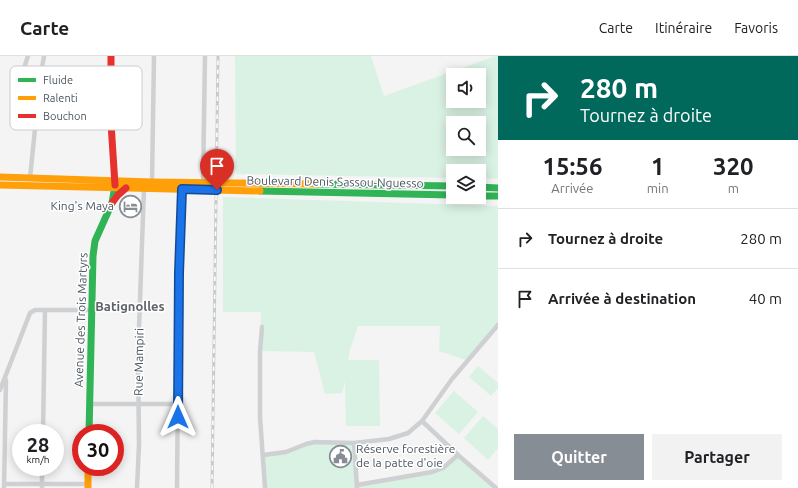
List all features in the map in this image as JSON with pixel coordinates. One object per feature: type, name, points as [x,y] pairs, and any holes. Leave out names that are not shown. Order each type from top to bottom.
[{"type":"main road","name":"Avenue des Trois Martyrs","points":[[110,56],[110,66]]},
{"type":"main road","name":"Avenue des Trois Martyrs","points":[[89,424],[91,310],[94,248],[112,203],[112,130]]},
{"type":"main road","name":"Boulevard Denis Sassou-Nguesso","points":[[0,177],[152,182],[446,186]]},
{"type":"main road","name":"Boulevard Denis Sassou-Nguesso","points":[[0,185],[411,196],[446,195]]},
{"type":"main road","points":[[486,187],[498,188]]},
{"type":"main road","name":"Avenue des Trois Martyrs","points":[[108,210],[112,188]]},
{"type":"main road","points":[[112,203],[126,188]]},
{"type":"main road","points":[[486,196],[498,196]]},
{"type":"street","points":[[23,66],[28,56]]},
{"type":"street","points":[[42,66],[44,56]]},
{"type":"street","points":[[152,182],[154,56]]},
{"type":"street","points":[[203,182],[204,56]]},
{"type":"street","points":[[30,178],[35,130]]},
{"type":"street","name":"Rue Mampiri","points":[[137,488],[139,404],[138,356],[143,250],[144,188]]},
{"type":"street","points":[[177,488],[179,273],[182,189]]},
{"type":"street","points":[[0,390],[30,313],[35,310],[91,310]]},
{"type":"street","points":[[43,424],[45,310]]},
{"type":"street","points":[[263,455],[286,452],[315,442],[354,443],[389,439],[415,429],[452,379],[498,325]]},
{"type":"street","points":[[262,327],[260,351],[265,488]]},
{"type":"street","points":[[6,376],[4,486],[88,486]]},
{"type":"street","points":[[89,404],[178,404]]},
{"type":"street","points":[[422,421],[496,488]]},
{"type":"street","points":[[354,443],[354,462],[357,487],[432,472],[443,468],[458,454]]},
{"type":"green space","points":[[235,56],[371,56],[384,96],[446,74],[446,108],[486,108],[486,68],[462,68],[498,56],[498,179],[486,178],[486,164],[446,164],[446,178],[236,174]]},
{"type":"green space","points":[[223,197],[498,206],[498,327],[469,361],[439,351],[440,326],[358,326],[348,360],[379,360],[380,426],[346,426],[345,381],[342,393],[325,394],[314,352],[260,351],[261,312],[223,312]]},
{"type":"green space","points":[[478,366],[498,383],[498,388],[491,396],[469,377]]},
{"type":"green space","points":[[454,391],[478,412],[459,434],[435,413]]},
{"type":"green space","points":[[483,416],[498,429],[498,448],[488,460],[464,438]]},
{"type":"green space","points":[[354,443],[357,485],[443,468],[458,455],[496,488],[266,488],[263,455],[278,453],[305,444]]},
{"type":"railway","points":[[212,488],[218,56]]},
{"type":"traffic: fast","points":[[317,184],[446,186]]},
{"type":"traffic: fast","points":[[89,424],[93,256],[95,241],[112,203],[115,185]]},
{"type":"traffic: fast","points":[[486,187],[498,188]]},
{"type":"traffic: fast","points":[[260,191],[446,195]]},
{"type":"traffic: fast","points":[[486,196],[498,196]]},
{"type":"traffic: slow","points":[[0,177],[152,182],[317,184]]},
{"type":"traffic: slow","points":[[0,185],[260,191]]},
{"type":"traffic: slow","points":[[88,476],[88,488]]},
{"type":"traffic: jam","points":[[111,56],[111,66]]},
{"type":"traffic: jam","points":[[111,130],[115,185]]},
{"type":"traffic: jam","points":[[112,203],[126,188]]},
{"type":"place","name":"King's Maya","points":[[130,206]]},
{"type":"place","name":"Réserve forestière de la patte d'oie","points":[[340,456]]},
{"type":"district","name":"Batignolles","points":[[130,306]]},
{"type":"route","points":[[178,417],[179,273],[182,189],[217,190]]}]
